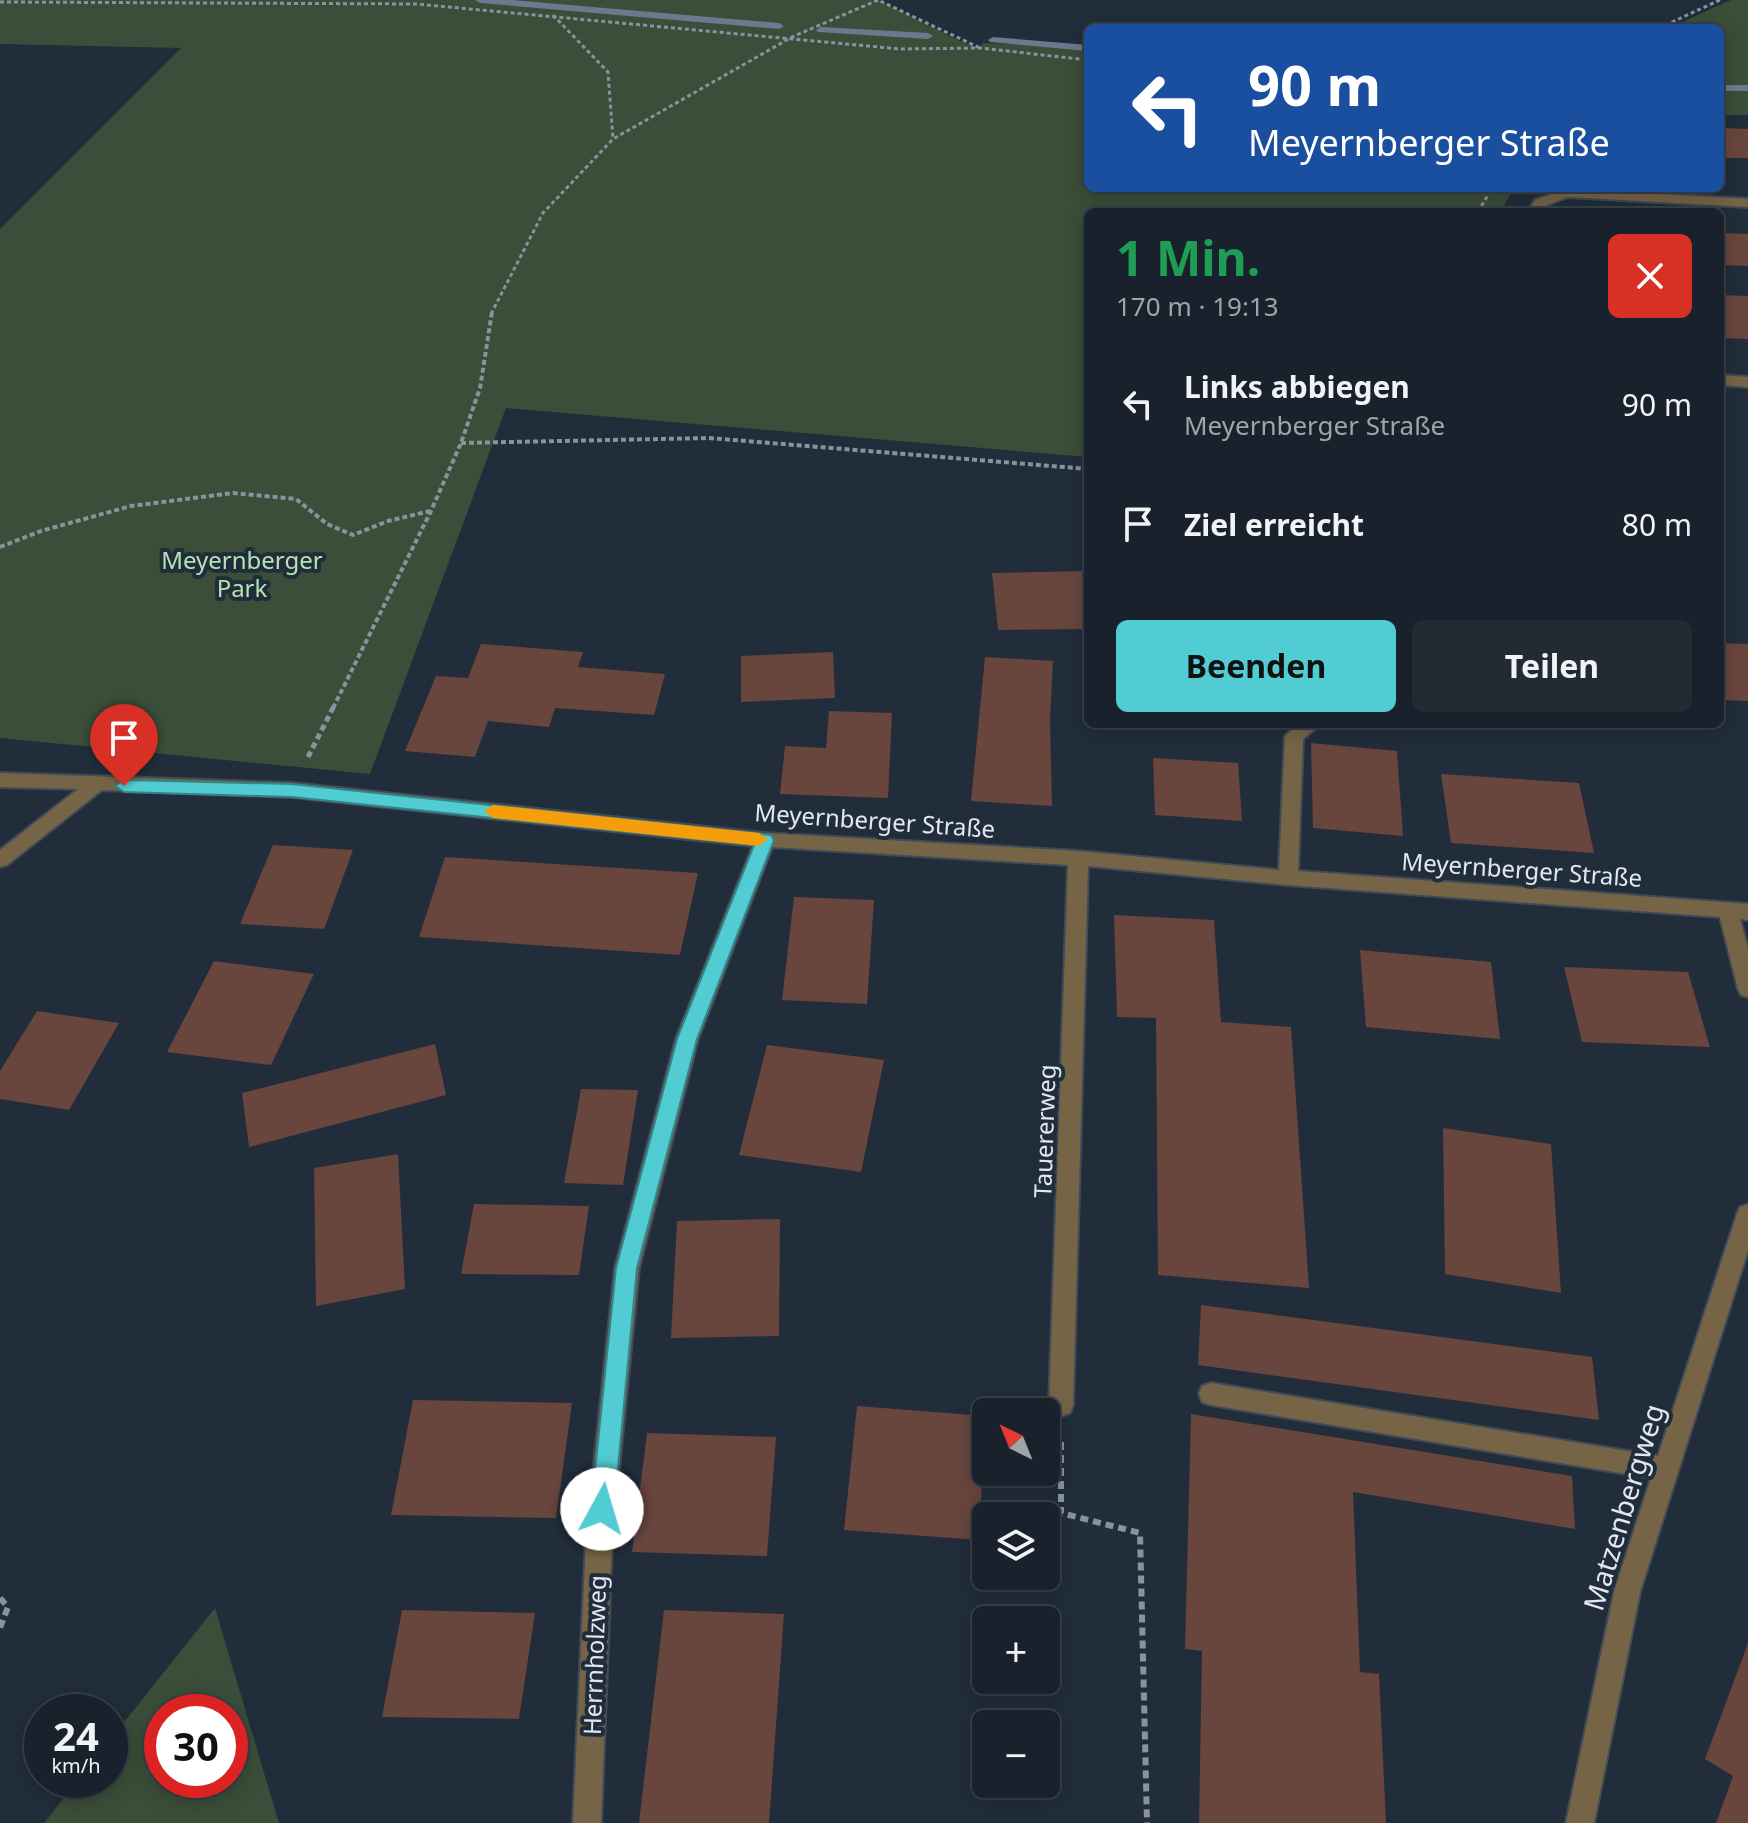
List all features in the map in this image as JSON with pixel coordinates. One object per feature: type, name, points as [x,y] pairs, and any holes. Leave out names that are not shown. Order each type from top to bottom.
[{"type":"street","points":[[1537,208],[1540,203],[1567,193],[1748,203]]},
{"type":"street","points":[[1724,380],[1748,382]]},
{"type":"street","points":[[1288,878],[1294,736],[1306,728]]},
{"type":"street","name":"Meyernberger Straße","points":[[0,780],[292,790],[765,840],[1078,858],[1288,878],[1738,911]]},
{"type":"street","points":[[0,860],[96,785]]},
{"type":"street","name":"Herrnholzweg","points":[[587,1823],[599,1539],[627,1268],[687,1039],[765,840]]},
{"type":"street","name":"Tauererweg","points":[[1061,1405],[1078,858]]},
{"type":"street","points":[[1738,911],[1748,989]]},
{"type":"street","name":"Matzenbergweg","points":[[1580,1823],[1627,1592],[1748,1214]]},
{"type":"street","points":[[1211,1394],[1666,1469]]},
{"type":"path","points":[[408,0],[416,4]]},
{"type":"path","points":[[292,790],[431,511],[461,443],[480,388],[489,319],[543,213],[613,139],[792,37],[878,0],[980,48]]},
{"type":"path","points":[[1668,24],[1720,0]]},
{"type":"path","points":[[0,2],[416,4],[900,49],[980,48],[1084,60]]},
{"type":"path","points":[[553,15],[608,72],[613,139]]},
{"type":"path","points":[[461,443],[709,438],[1084,469]]},
{"type":"path","points":[[0,547],[41,531],[131,506],[233,493],[296,499],[327,524],[353,535],[388,521],[431,511]]},
{"type":"path","points":[[1061,1405],[1061,1513],[1140,1533],[1147,1823]]},
{"type":"path","points":[[0,1598],[8,1607],[0,1628]]},
{"type":"green space","name":"Meyernberger Park","points":[[0,0],[878,0],[979,48],[983,43],[1084,45],[1084,192],[1512,192],[1502,208],[1084,208],[1084,457],[506,408],[370,774],[0,738],[0,229],[181,48],[0,44]]},
{"type":"green space","points":[[1731,0],[1748,0],[1748,115],[1724,115],[1724,24],[1678,24]]},
{"type":"green space","points":[[215,1608],[241,1694],[147,1694]]},
{"type":"green space","points":[[144,1697],[144,1798],[248,1798],[248,1719],[279,1823],[44,1823],[64,1798],[128,1798],[128,1717]]},
{"type":"building","points":[[1724,128],[1748,129],[1748,158],[1724,158]]},
{"type":"building","points":[[1724,233],[1748,234],[1748,266],[1724,265]]},
{"type":"building","points":[[1724,295],[1748,296],[1748,339],[1724,338]]},
{"type":"building","points":[[1084,571],[1084,629],[998,630],[992,573]]},
{"type":"building","points":[[1724,643],[1748,644],[1748,701],[1724,700]]},
{"type":"building","points":[[481,644],[583,652],[578,667],[665,674],[654,715],[555,708],[549,727],[488,721],[475,757],[405,751],[436,676],[468,678]]},
{"type":"building","points":[[833,652],[835,698],[741,702],[741,656]]},
{"type":"building","points":[[985,657],[1053,661],[1050,719],[1052,806],[971,801]]},
{"type":"building","points":[[829,711],[892,713],[888,798],[780,794],[785,746],[826,748]]},
{"type":"building","points":[[1311,743],[1397,751],[1403,836],[1313,828]]},
{"type":"building","points":[[1153,758],[1238,763],[1242,821],[1155,815]]},
{"type":"building","points":[[1441,774],[1579,783],[1594,853],[1451,843]]},
{"type":"building","points":[[273,845],[353,850],[324,929],[240,924]]},
{"type":"building","points":[[445,857],[698,873],[680,955],[419,937]]},
{"type":"building","points":[[794,897],[874,900],[867,1004],[782,1000]]},
{"type":"building","points":[[1114,915],[1214,920],[1221,1022],[1291,1027],[1309,1288],[1158,1275],[1156,1018],[1117,1017]]},
{"type":"building","points":[[1360,950],[1491,962],[1500,1039],[1366,1027]]},
{"type":"building","points":[[214,961],[314,974],[271,1065],[167,1052]]},
{"type":"building","points":[[1564,967],[1688,972],[1710,1047],[1582,1042]]},
{"type":"building","points":[[37,1011],[119,1023],[69,1110],[0,1099],[0,1071]]},
{"type":"building","points":[[435,1044],[446,1095],[249,1147],[242,1093]]},
{"type":"building","points":[[767,1045],[884,1060],[861,1172],[739,1155]]},
{"type":"building","points":[[581,1089],[638,1090],[623,1185],[564,1183]]},
{"type":"building","points":[[1443,1128],[1551,1144],[1561,1293],[1445,1274]]},
{"type":"building","points":[[398,1154],[405,1289],[316,1306],[314,1168]]},
{"type":"building","points":[[474,1204],[589,1206],[579,1275],[461,1274]]},
{"type":"building","points":[[780,1219],[779,1336],[671,1338],[677,1221]]},
{"type":"building","points":[[1201,1305],[1592,1357],[1599,1420],[1198,1365]]},
{"type":"building","points":[[413,1400],[572,1403],[556,1518],[391,1515]]},
{"type":"building","points":[[857,1406],[972,1415],[972,1486],[982,1486],[981,1502],[972,1502],[972,1539],[844,1530]]},
{"type":"building","points":[[1191,1414],[1572,1476],[1575,1529],[1353,1492],[1360,1672],[1379,1674],[1386,1823],[1199,1823],[1202,1651],[1185,1649]]},
{"type":"building","points":[[647,1433],[776,1437],[767,1556],[632,1552]]},
{"type":"building","points":[[402,1610],[535,1613],[519,1719],[382,1717]]},
{"type":"building","points":[[664,1610],[784,1614],[769,1823],[639,1823]]},
{"type":"building","points":[[1748,1643],[1748,1823],[1716,1823],[1733,1776],[1705,1759]]},
{"type":"waterway","points":[[480,0],[779,26]]},
{"type":"waterway","points":[[821,30],[928,36]]},
{"type":"waterway","points":[[993,40],[1084,48]]},
{"type":"waterway","points":[[1724,88],[1748,88]]},
{"type":"slow traffic","points":[[493,811],[759,839]]},
{"type":"route","points":[[124,786],[292,790],[765,840],[687,1039],[627,1268],[602,1509]]}]
